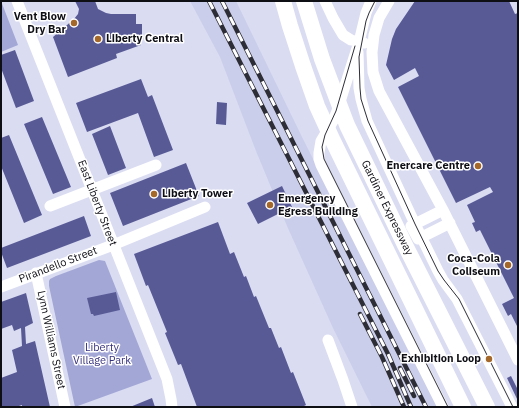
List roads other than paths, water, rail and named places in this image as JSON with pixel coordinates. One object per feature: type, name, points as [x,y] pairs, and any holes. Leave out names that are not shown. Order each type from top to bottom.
[{"type":"highway","name":"Gardiner Expressway","points":[[282,1],[317,106],[333,142],[463,407]]},
{"type":"highway","name":"Gardiner Expressway","points":[[304,1],[322,59],[347,125],[405,245],[487,407]]},
{"type":"street","name":"East Liberty Street","points":[[18,1],[167,379],[172,407]]},
{"type":"street","points":[[325,1],[336,25],[344,35],[351,40],[373,44]]},
{"type":"street","points":[[371,1],[366,13],[359,42],[337,111],[319,147],[319,159],[443,407]]},
{"type":"street","points":[[389,1],[379,18],[374,35],[372,52],[373,72],[379,91],[450,223],[518,360]]},
{"type":"street","points":[[359,42],[359,88],[367,121],[415,224]]},
{"type":"street","points":[[50,206],[156,165]]},
{"type":"street","name":"Pirandello Street","points":[[1,287],[113,245],[205,207]]},
{"type":"street","points":[[443,210],[411,226],[418,240],[450,223]]},
{"type":"street","points":[[421,238],[443,280],[457,299],[512,407]]},
{"type":"street","name":"Lynn Williams Street","points":[[36,274],[64,407]]},
{"type":"street","points":[[328,340],[352,407]]},
{"type":"tram line","points":[[375,1],[366,21],[359,57],[361,99],[368,121],[438,271],[459,299],[513,407]]},
{"type":"tram line","points":[[355,46],[336,111],[325,135],[322,147],[324,159],[448,407]]},
{"type":"railway","points":[[209,1],[388,354],[411,407]]},
{"type":"railway","points":[[222,1],[426,407]]},
{"type":"railway","points":[[360,314],[382,357],[404,407]]},
{"type":"railway","points":[[400,368],[414,396]]},
{"type":"place","name":"Vent Blow Dry Bar","points":[[74,23]]},
{"type":"place","name":"Liberty Central","points":[[98,39]]},
{"type":"place","name":"Enercare Centre","points":[[478,166]]},
{"type":"place","name":"Liberty Tower","points":[[154,194]]},
{"type":"place","name":"Emergency Egress Building","points":[[270,205]]},
{"type":"place","name":"Coca-Cola Coliseum","points":[[508,265]]},
{"type":"place","name":"Exhibition Loop","points":[[489,359]]},
{"type":"park label","name":"Liberty Village Park","points":[[102,354]]}]
